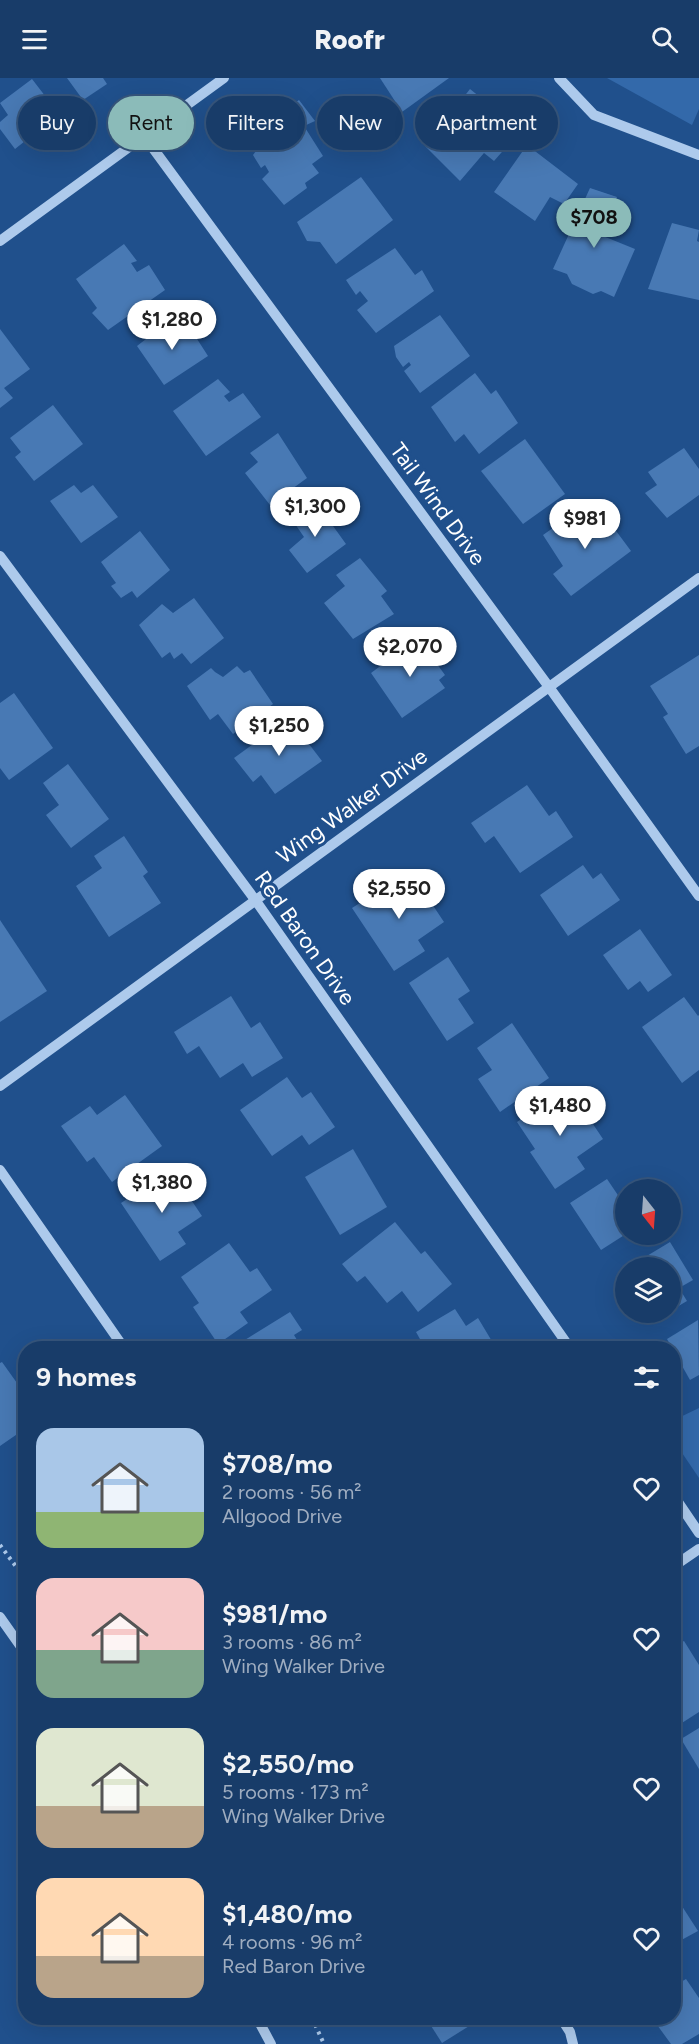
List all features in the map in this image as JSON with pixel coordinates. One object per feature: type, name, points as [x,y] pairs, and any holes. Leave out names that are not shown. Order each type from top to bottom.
[{"type":"street","points":[[194,100],[225,78]]},
{"type":"street","points":[[559,78],[594,115],[699,155]]},
{"type":"street","points":[[0,241],[125,150]]},
{"type":"street","name":"Tail Wind Drive","points":[[154,150],[549,687],[699,896]]},
{"type":"street","name":"Red Baron Drive","points":[[0,556],[255,901],[565,1341]]},
{"type":"street","name":"Wing Walker Drive","points":[[0,1086],[699,578]]},
{"type":"street","points":[[0,1170],[119,1341]]},
{"type":"street","points":[[681,1506],[699,1533]]},
{"type":"street","points":[[681,1561],[699,1549]]},
{"type":"street","points":[[0,1617],[18,1643]]},
{"type":"street","points":[[261,2025],[271,2044]]},
{"type":"street","points":[[566,2025],[573,2044]]},
{"type":"path","points":[[0,1545],[18,1569]]},
{"type":"path","points":[[315,2025],[324,2044]]},
{"type":"shaded area","points":[[607,78],[699,78],[699,109],[692,125]]},
{"type":"shaded area","points":[[699,1408],[699,1478],[681,1451],[681,1417]]},
{"type":"building","points":[[67,78],[103,78],[107,84],[89,96],[80,96]]},
{"type":"building","points":[[380,78],[449,78],[424,96],[415,96],[415,103],[403,111],[403,96],[392,96]]},
{"type":"building","points":[[32,79],[45,96],[18,96],[18,147],[15,149],[0,129],[0,122],[8,115],[0,103]]},
{"type":"building","points":[[470,89],[479,96],[464,96]]},
{"type":"building","points":[[305,108],[315,121],[305,126]]},
{"type":"building","points":[[305,128],[317,150],[323,156],[312,164],[319,173],[305,183],[307,188],[284,205],[262,179],[269,172],[265,165],[261,168],[253,155],[256,151],[305,150]]},
{"type":"building","points":[[429,150],[504,150],[494,161],[484,153],[460,181]]},
{"type":"building","points":[[523,150],[534,150],[578,184],[564,204],[550,197],[535,221],[494,192]]},
{"type":"building","points":[[361,177],[393,220],[336,264],[320,242],[307,241],[297,222]]},
{"type":"building","points":[[590,188],[617,197],[603,236],[635,249],[614,297],[601,291],[593,294],[572,284],[567,274],[553,269]]},
{"type":"building","points":[[672,223],[699,230],[697,241],[699,242],[699,300],[648,289]]},
{"type":"building","points":[[124,244],[137,261],[131,263],[137,272],[149,265],[165,290],[108,330],[92,313],[97,308],[76,279]]},
{"type":"building","points":[[395,248],[415,275],[422,270],[434,291],[376,333],[357,310],[368,301],[360,291],[356,295],[346,280]]},
{"type":"building","points":[[440,315],[470,356],[420,393],[404,371],[411,365],[409,362],[403,367],[396,357],[394,346]]},
{"type":"building","points":[[173,318],[183,333],[190,328],[208,356],[164,385],[137,346]]},
{"type":"building","points":[[0,329],[30,369],[4,388],[13,398],[0,408]]},
{"type":"building","points":[[475,373],[491,394],[496,390],[518,423],[479,454],[464,434],[455,442],[431,407]]},
{"type":"building","points":[[218,379],[230,392],[224,396],[229,402],[243,393],[261,417],[206,456],[173,411]]},
{"type":"building","points":[[53,405],[83,444],[34,481],[15,457],[21,452],[10,438]]},
{"type":"building","points":[[278,433],[307,478],[270,505],[245,473],[258,462],[250,453]]},
{"type":"building","points":[[525,439],[565,494],[523,524],[481,471]]},
{"type":"building","points":[[684,448],[699,469],[699,495],[667,518],[645,493],[657,485],[648,472]]},
{"type":"building","points":[[74,485],[81,493],[93,485],[118,517],[81,543],[50,501]]},
{"type":"building","points":[[315,501],[346,544],[307,573],[289,550],[304,537],[291,518]]},
{"type":"building","points":[[599,508],[631,551],[571,596],[553,574],[563,566],[543,535],[567,518],[574,527]]},
{"type":"building","points":[[140,531],[170,570],[137,598],[132,591],[121,598],[111,586],[116,583],[101,562]]},
{"type":"building","points":[[360,558],[387,591],[381,596],[394,614],[353,639],[324,603],[345,586],[336,575]]},
{"type":"building","points":[[194,598],[224,638],[191,664],[182,653],[174,659],[170,652],[162,658],[139,625],[162,604],[173,613]]},
{"type":"building","points":[[418,638],[445,675],[439,680],[445,688],[402,718],[371,673]]},
{"type":"building","points":[[699,655],[699,746],[686,754],[663,717],[668,714],[650,686]]},
{"type":"building","points":[[237,666],[244,673],[250,670],[273,704],[233,734],[218,714],[210,720],[187,686],[211,668],[223,677]]},
{"type":"building","points":[[14,693],[53,748],[9,780],[0,768],[0,703]]},
{"type":"building","points":[[289,718],[322,761],[275,794],[261,775],[253,782],[234,758]]},
{"type":"building","points":[[68,764],[109,819],[71,848],[46,815],[59,805],[43,783]]},
{"type":"building","points":[[527,785],[549,816],[556,811],[573,837],[520,873],[494,836],[485,843],[471,823]]},
{"type":"building","points":[[124,836],[148,872],[143,876],[161,903],[109,937],[76,886],[102,868],[94,856]]},
{"type":"building","points":[[583,865],[593,879],[601,873],[620,900],[568,936],[540,895]]},
{"type":"building","points":[[410,871],[444,922],[418,940],[425,951],[394,971],[352,908]]},
{"type":"building","points":[[0,920],[47,991],[0,1022]]},
{"type":"building","points":[[640,929],[672,975],[648,992],[640,981],[628,990],[603,955]]},
{"type":"building","points":[[448,957],[470,991],[458,999],[474,1023],[447,1041],[409,983]]},
{"type":"building","points":[[231,996],[251,1028],[260,1022],[283,1058],[252,1077],[243,1063],[220,1078],[199,1046],[187,1054],[174,1032]]},
{"type":"building","points":[[684,997],[699,1015],[699,1070],[682,1083],[642,1027]]},
{"type":"building","points":[[512,1023],[549,1078],[500,1112],[478,1079],[492,1070],[477,1048]]},
{"type":"building","points":[[287,1077],[302,1098],[311,1092],[335,1127],[309,1145],[302,1135],[272,1156],[240,1110]]},
{"type":"building","points":[[568,1087],[603,1139],[577,1157],[585,1169],[555,1189],[530,1152],[535,1149],[517,1122]]},
{"type":"building","points":[[125,1095],[162,1146],[112,1182],[94,1157],[87,1162],[61,1126],[90,1106],[97,1115]]},
{"type":"building","points":[[353,1149],[387,1207],[340,1235],[305,1177]]},
{"type":"building","points":[[171,1170],[202,1216],[178,1232],[186,1244],[160,1261],[121,1203]]},
{"type":"building","points":[[607,1179],[615,1191],[615,1241],[601,1250],[570,1203]]},
{"type":"building","points":[[395,1222],[421,1254],[425,1251],[452,1284],[418,1312],[402,1291],[387,1303],[365,1276],[357,1282],[342,1264]]},
{"type":"building","points":[[229,1243],[250,1272],[257,1268],[272,1290],[240,1312],[248,1323],[222,1341],[216,1341],[193,1307],[199,1303],[181,1277]]},
{"type":"building","points":[[665,1245],[672,1245],[679,1257],[645,1257]]},
{"type":"building","points":[[681,1260],[693,1280],[681,1287]]},
{"type":"building","points":[[681,1291],[687,1301],[681,1305]]},
{"type":"building","points":[[455,1309],[466,1326],[478,1318],[492,1341],[421,1341],[416,1332]]},
{"type":"building","points":[[290,1312],[302,1330],[294,1335],[298,1341],[243,1341]]},
{"type":"building","points":[[698,1320],[699,1375],[690,1380],[681,1364],[681,1341],[668,1341],[667,1339]]},
{"type":"building","points":[[2,1362],[18,1384],[18,1434],[0,1446],[0,1363]]},
{"type":"building","points":[[684,1641],[699,1665],[699,1712],[681,1724],[681,1642]]},
{"type":"building","points":[[699,1728],[699,1769],[681,1739]]},
{"type":"building","points":[[681,1905],[698,1931],[681,1940]]},
{"type":"building","points":[[686,1979],[699,1998],[699,2034],[682,2044],[671,2044],[657,2025],[681,2025],[681,1982]]},
{"type":"building","points":[[430,2025],[471,2025],[442,2043]]}]
